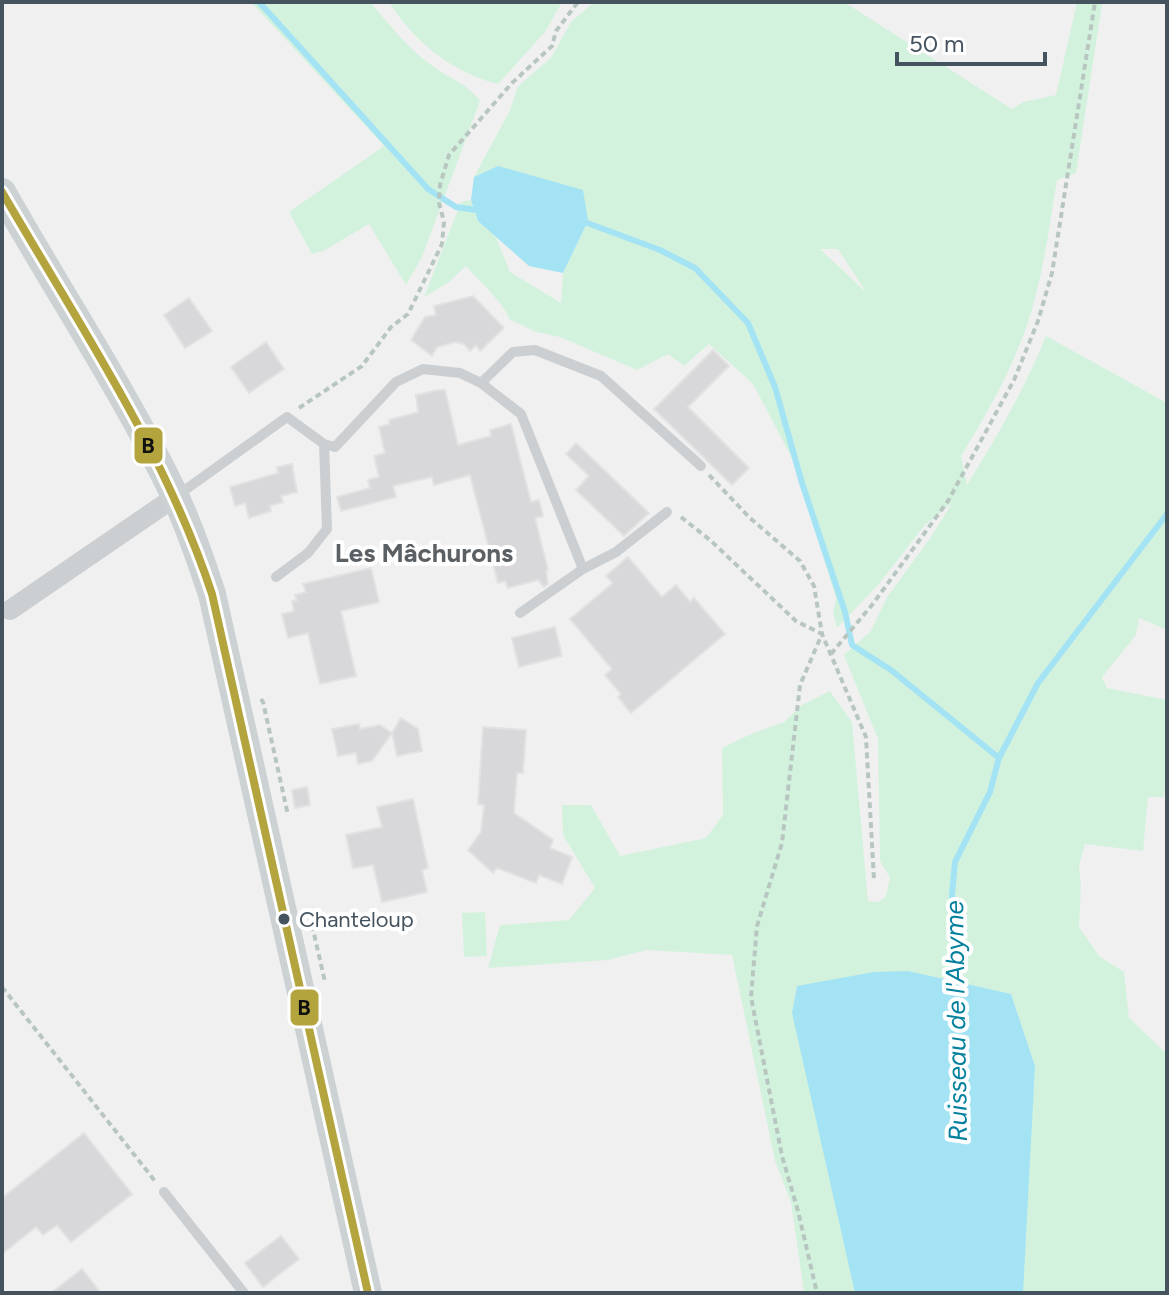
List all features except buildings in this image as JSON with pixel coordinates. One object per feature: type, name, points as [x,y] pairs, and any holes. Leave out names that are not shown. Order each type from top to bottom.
[{"type":"street","points":[[2,192],[139,427],[193,537],[212,594],[368,1293]]},
{"type":"street","points":[[10,610],[175,497]]},
{"type":"lane","points":[[481,383],[513,352],[535,350],[601,376],[701,466]]},
{"type":"lane","points":[[175,497],[287,417],[324,444],[335,447],[396,382],[423,369],[460,373],[481,383],[521,414],[583,569]]},
{"type":"lane","points":[[276,577],[308,553],[327,529],[324,444]]},
{"type":"lane","points":[[520,613],[583,569],[616,552],[667,512]]},
{"type":"lane","points":[[164,1192],[244,1293]]},
{"type":"path","points":[[287,417],[362,366],[391,327],[408,314],[442,244],[444,222],[439,203],[440,185],[449,155],[512,83],[552,46],[556,31],[578,2]]},
{"type":"path","points":[[831,654],[872,605],[948,501],[1014,380],[1038,321],[1052,273],[1095,2]]},
{"type":"path","points":[[701,466],[750,518],[800,561],[814,586],[822,634],[866,737],[874,880]]},
{"type":"path","points":[[667,512],[679,516],[710,540],[796,621],[822,634]]},
{"type":"path","points":[[817,1293],[782,1156],[751,997],[757,926],[782,843],[800,685],[822,634]]},
{"type":"path","points":[[2,987],[164,1192]]},
{"type":"green space","points":[[251,2],[370,2],[417,53],[480,101],[422,257],[406,285],[369,224],[323,251],[312,254],[289,212],[384,146]]},
{"type":"green space","points":[[389,2],[562,2],[545,32],[498,84],[465,72],[436,54],[410,30]]},
{"type":"green space","points":[[594,2],[844,2],[1012,109],[1023,102],[1056,95],[1077,2],[1102,5],[1076,173],[1057,180],[1041,271],[1027,325],[998,392],[961,456],[967,485],[1010,412],[1046,336],[1167,403],[1167,630],[1139,618],[1136,635],[1102,677],[1107,688],[1167,700],[1164,797],[1148,797],[1143,851],[1085,844],[1079,865],[1079,927],[1099,956],[1124,972],[1129,1018],[1167,1054],[1167,1293],[804,1293],[791,1202],[775,1161],[732,955],[647,950],[608,960],[488,968],[500,925],[569,920],[595,888],[563,835],[562,805],[591,805],[620,856],[706,838],[723,815],[722,748],[784,722],[802,705],[830,691],[852,722],[868,901],[879,902],[886,896],[890,878],[880,861],[878,739],[844,655],[871,631],[887,597],[952,503],[924,526],[879,584],[837,628],[833,612],[836,598],[793,460],[753,384],[709,344],[684,366],[668,354],[637,370],[509,319],[497,300],[466,266],[449,282],[424,297],[461,202],[471,200],[478,221],[496,237],[510,272],[561,303],[563,273],[588,221],[498,166],[474,177],[510,110],[518,86],[551,58],[571,22]],"holes":[[[820,249],[838,249],[866,292]]]},
{"type":"green space","points":[[485,912],[487,956],[464,957],[462,913]]},
{"type":"water","points":[[498,166],[583,190],[588,221],[563,273],[529,266],[478,221],[471,200],[474,177]]},
{"type":"water","name":"Ruisseau de l'Abyme","points":[[908,971],[1011,994],[1035,1066],[1023,1293],[855,1293],[792,1013],[797,986],[874,972]]},
{"type":"waterway","points":[[259,2],[428,189],[456,207],[483,211]]},
{"type":"waterway","points":[[582,221],[660,250],[695,268],[748,323],[775,387],[802,483],[845,612],[852,645],[891,670],[999,758]]},
{"type":"waterway","name":"Ruisseau de l'Abyme","points":[[952,988],[955,862],[990,792],[999,758],[1038,683],[1167,514]]},
{"type":"transit line","name":"B","points":[[2,192],[118,388],[170,488],[212,594],[368,1293]]},
{"type":"place","name":"Chanteloup","points":[[284,919]]},
{"type":"district","name":"Les Mâchurons","points":[[424,553]]}]
